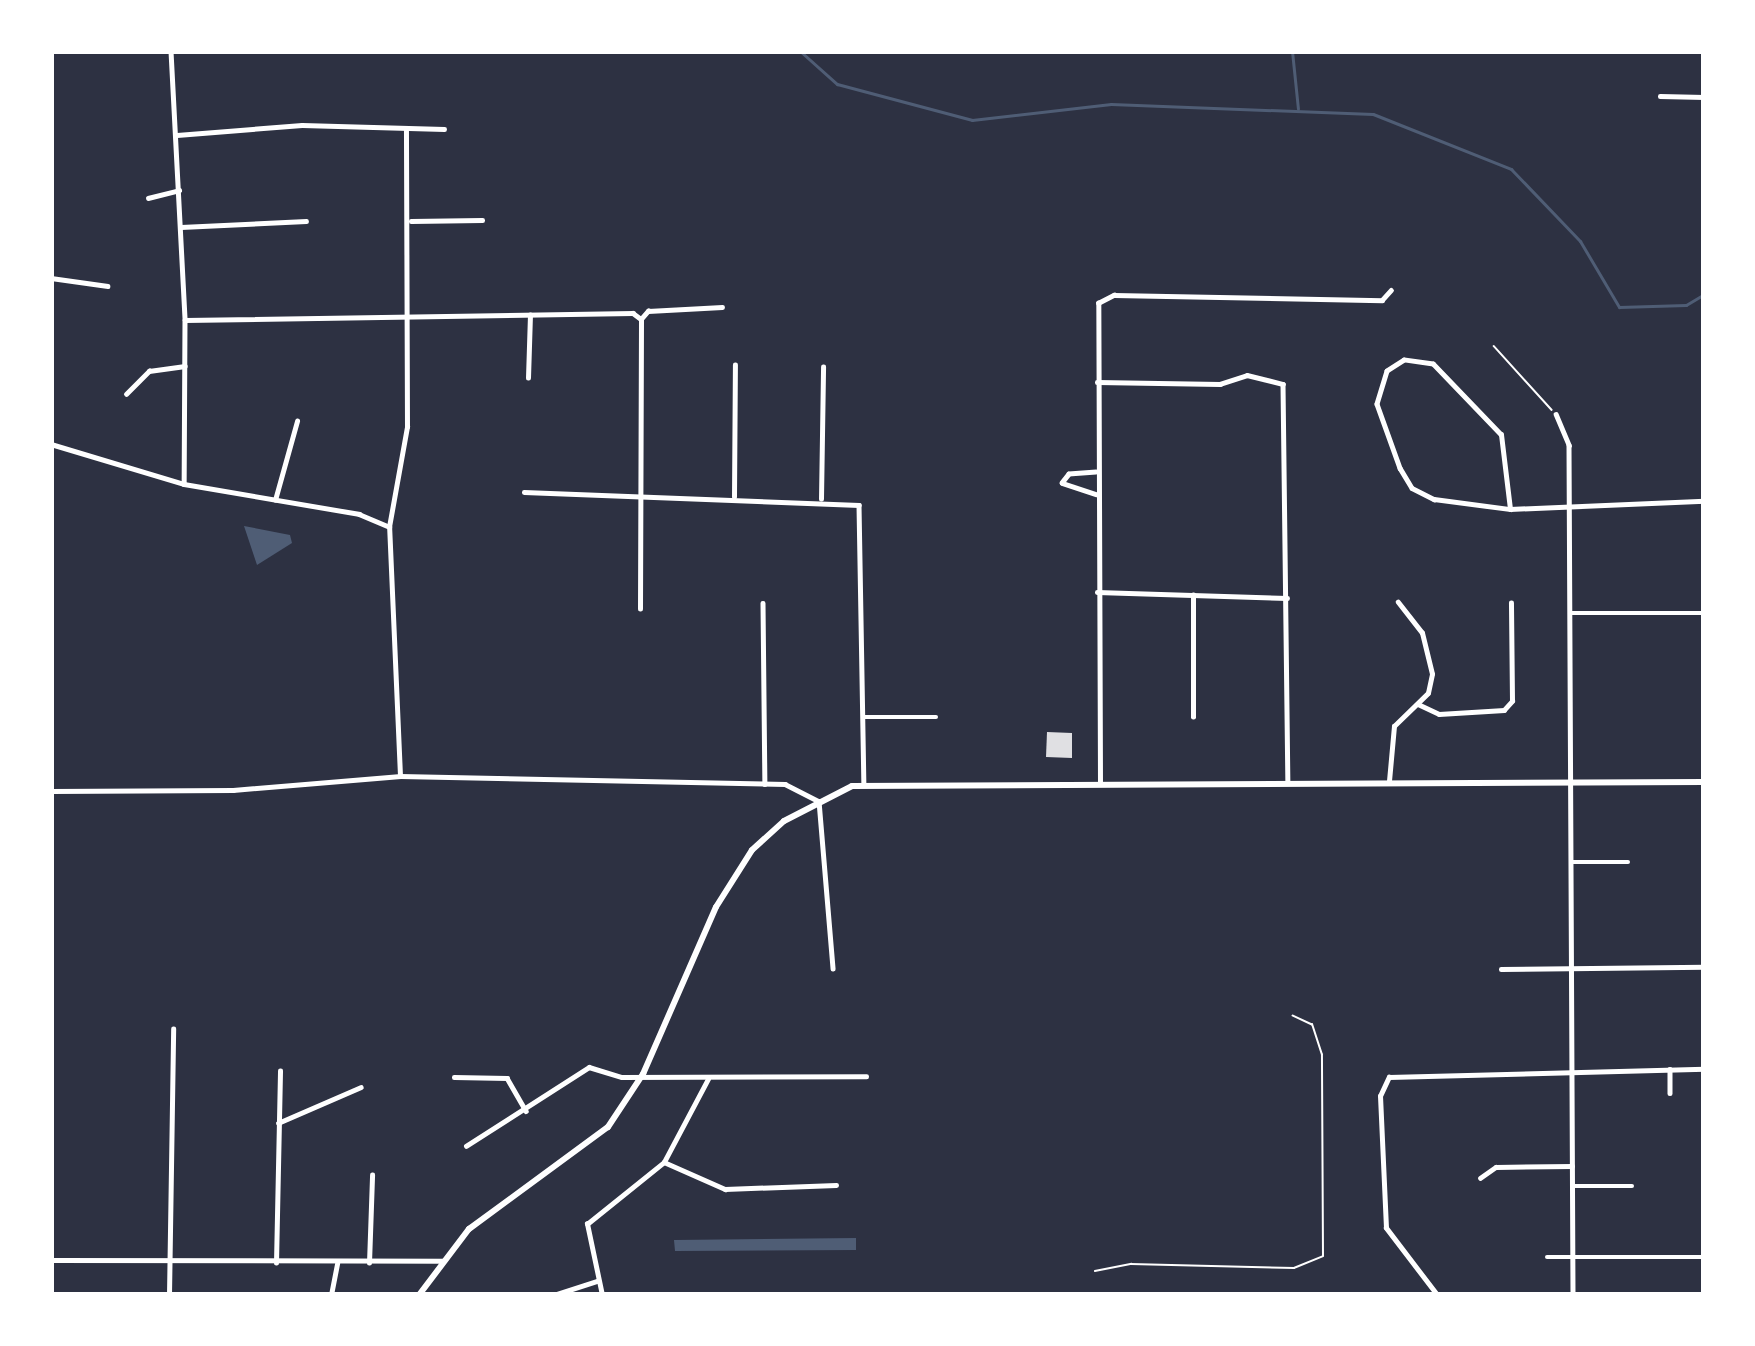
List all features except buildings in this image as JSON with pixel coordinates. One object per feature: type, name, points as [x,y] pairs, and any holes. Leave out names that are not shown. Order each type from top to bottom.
[{"type":"main road","points":[[419,1295],[443,1261],[497,1204],[588,1148],[643,1074],[734,872],[766,836],[819,801],[864,783],[1704,782]]},
{"type":"street","points":[[171,51],[185,320],[184,484]]},
{"type":"street","points":[[1660,96],[1704,97]]},
{"type":"street","points":[[176,135],[345,124],[406,131],[445,129]]},
{"type":"street","points":[[400,776],[388,526],[406,427],[411,221],[406,131]]},
{"type":"street","points":[[148,198],[179,190]]},
{"type":"street","points":[[181,227],[306,220]]},
{"type":"street","points":[[411,221],[482,220]]},
{"type":"street","points":[[51,278],[107,286]]},
{"type":"street","points":[[1100,784],[1096,472],[1104,297],[1382,300],[1391,290]]},
{"type":"street","points":[[640,609],[641,319],[648,311],[722,307]]},
{"type":"street","points":[[185,320],[530,315],[641,319]]},
{"type":"street","points":[[528,377],[530,315]]},
{"type":"street","points":[[1510,508],[1501,435],[1433,364],[1404,360],[1388,370],[1377,404],[1412,488],[1459,505],[1510,508],[1704,500]]},
{"type":"street","points":[[734,499],[736,365]]},
{"type":"street","points":[[126,394],[149,371],[185,367]]},
{"type":"street","points":[[821,499],[823,367]]},
{"type":"street","points":[[1097,382],[1220,384],[1246,375],[1283,384],[1288,783]]},
{"type":"street","points":[[1556,414],[1569,445],[1574,1295]]},
{"type":"street","points":[[275,500],[297,421]]},
{"type":"street","points":[[51,444],[184,484],[388,526]]},
{"type":"street","points":[[1096,472],[1062,482],[1096,494]]},
{"type":"street","points":[[524,492],[640,500],[821,499],[859,505],[864,783]]},
{"type":"street","points":[[1097,592],[1287,598]]},
{"type":"street","points":[[1193,595],[1193,717]]},
{"type":"street","points":[[1390,781],[1394,726],[1428,693],[1431,661],[1398,602]]},
{"type":"street","points":[[764,603],[765,784]]},
{"type":"street","points":[[1418,704],[1439,714],[1504,710],[1512,701],[1511,603]]},
{"type":"street","points":[[1571,614],[1704,613]]},
{"type":"street","points":[[864,717],[936,717]]},
{"type":"street","points":[[51,790],[233,790],[400,776],[765,784],[819,801],[833,968]]},
{"type":"street","points":[[1571,862],[1628,862]]},
{"type":"street","points":[[1501,970],[1704,967]]},
{"type":"street","points":[[169,1295],[173,1029]]},
{"type":"street","points":[[466,1145],[526,1111],[589,1066],[708,1079],[866,1076]]},
{"type":"street","points":[[1437,1295],[1386,1228],[1380,1096],[1389,1077],[1704,1069]]},
{"type":"street","points":[[1670,1070],[1670,1093]]},
{"type":"street","points":[[276,1263],[280,1071]]},
{"type":"street","points":[[454,1077],[507,1078],[526,1111]]},
{"type":"street","points":[[602,1295],[587,1224],[664,1162],[708,1079]]},
{"type":"street","points":[[278,1124],[361,1088]]},
{"type":"street","points":[[664,1162],[725,1189],[836,1185]]},
{"type":"street","points":[[1480,1178],[1496,1167],[1572,1166]]},
{"type":"street","points":[[369,1263],[372,1174]]},
{"type":"street","points":[[1572,1186],[1631,1186]]},
{"type":"street","points":[[1546,1257],[1704,1257]]},
{"type":"street","points":[[51,1260],[443,1261]]},
{"type":"street","points":[[331,1295],[337,1264]]},
{"type":"street","points":[[554,1295],[597,1281]]},
{"type":"lane","points":[[1494,346],[1556,414]]},
{"type":"path","points":[[1095,1271],[1131,1264],[1294,1268],[1323,1256],[1322,1055],[1312,1025],[1293,1016]]},
{"type":"water","points":[[244,526],[290,535],[292,543],[257,565]]},
{"type":"water","points":[[856,1238],[856,1250],[675,1251],[674,1240]]},
{"type":"waterway","points":[[800,51],[837,84],[972,120],[1111,104],[1373,114],[1511,169],[1580,241],[1619,307],[1686,305],[1704,294]]},
{"type":"waterway","points":[[1292,51],[1298,109]]}]
